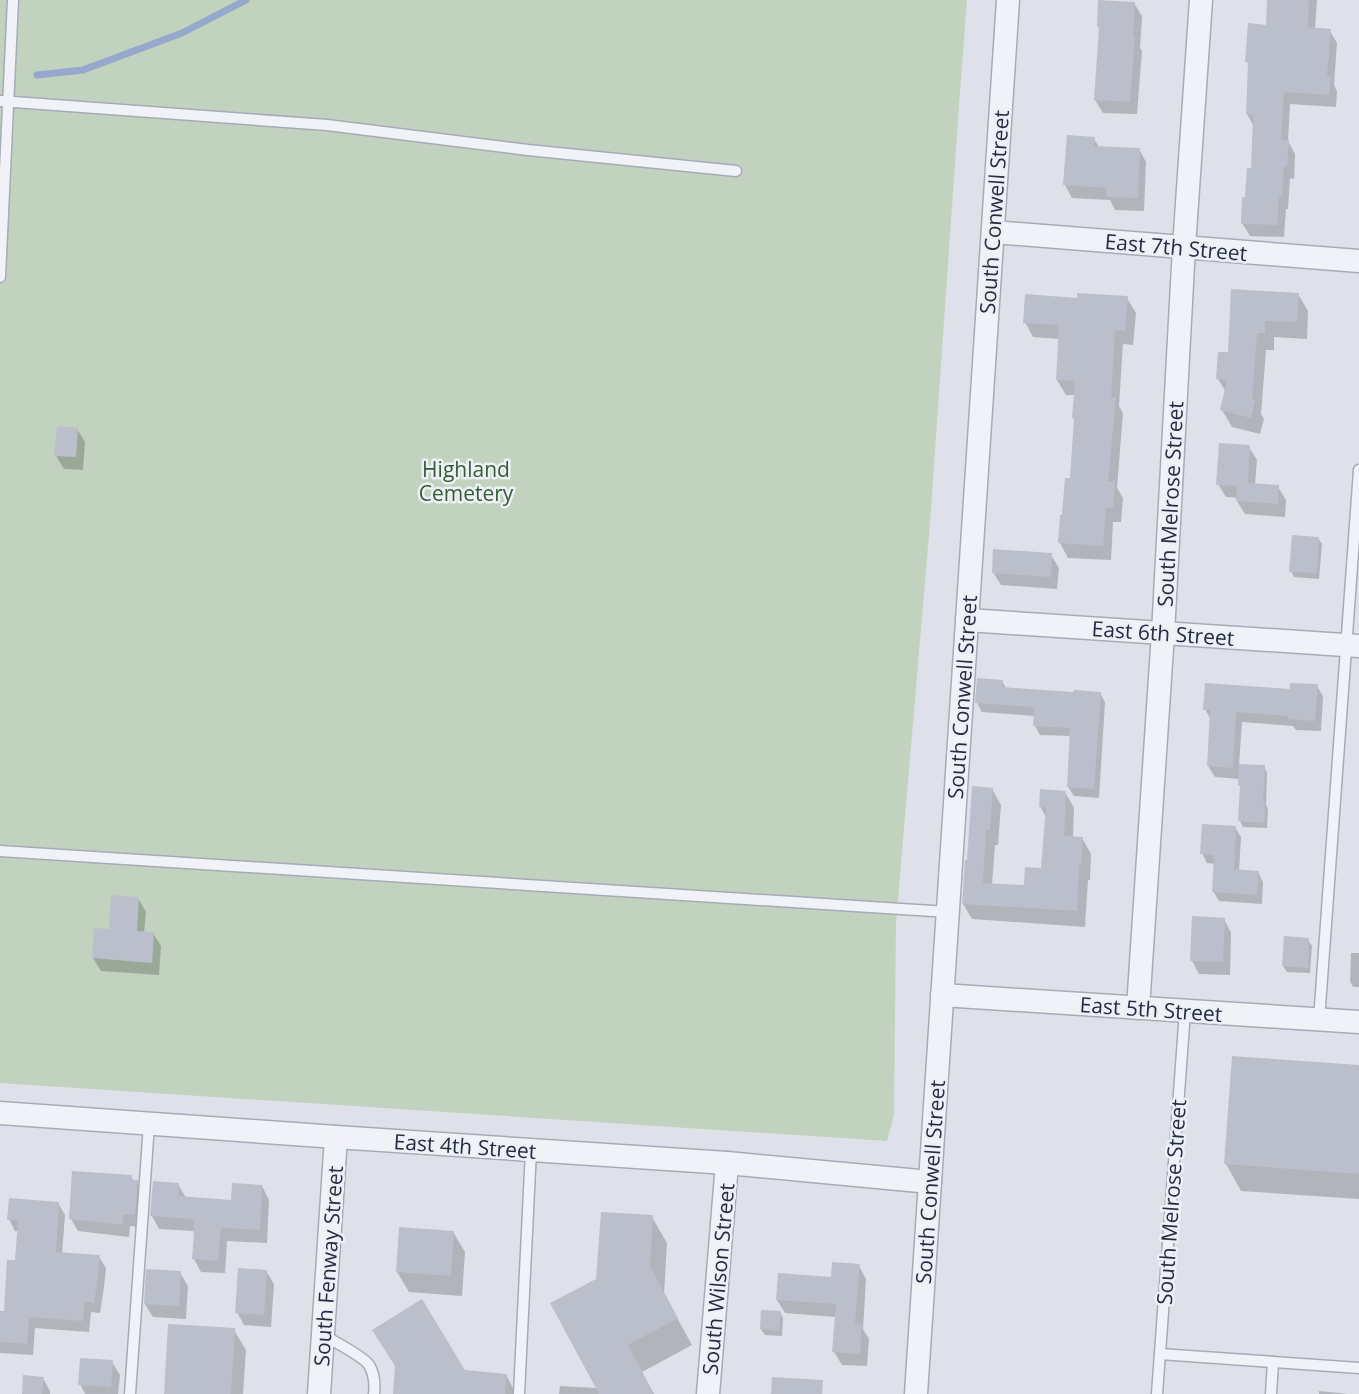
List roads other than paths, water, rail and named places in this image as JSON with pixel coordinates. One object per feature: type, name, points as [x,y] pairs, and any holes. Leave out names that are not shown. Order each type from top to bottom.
[{"type":"street","name":"South Conwell Street","points":[[916,1394],[1008,0]]},
{"type":"street","name":"South Melrose Street","points":[[1138,1008],[1201,0]]},
{"type":"street","name":"East 7th Street","points":[[993,232],[1359,261]]},
{"type":"street","name":"East 6th Street","points":[[967,620],[1353,646]]},
{"type":"street","name":"East 5th Street","points":[[942,995],[1359,1022]]},
{"type":"street","name":"East 4th Street","points":[[0,1113],[727,1163],[930,1182]]},
{"type":"street","name":"South Fenway Street","points":[[319,1394],[336,1137]]},
{"type":"street","name":"South Wilson Street","points":[[708,1394],[727,1163]]},
{"type":"lane","points":[[0,277],[5,101],[13,0]]},
{"type":"lane","points":[[5,101],[327,125],[528,150],[736,171]]},
{"type":"lane","points":[[1318,1020],[1353,646],[1359,470]]},
{"type":"lane","points":[[0,851],[948,912]]},
{"type":"lane","name":"South Melrose Street","points":[[1157,1394],[1185,1011]]},
{"type":"lane","points":[[130,1394],[149,1124]]},
{"type":"lane","points":[[519,1394],[531,1150]]},
{"type":"lane","points":[[323,1335],[369,1365],[375,1385],[374,1394]]},
{"type":"lane","points":[[1160,1354],[1359,1368]]},
{"type":"lane","points":[[1271,1394],[1273,1362]]},
{"type":"waterway","points":[[37,75],[83,70],[182,33],[246,0]]},
{"type":"park label","name":"Highland Cemetery","points":[[466,481]]}]
